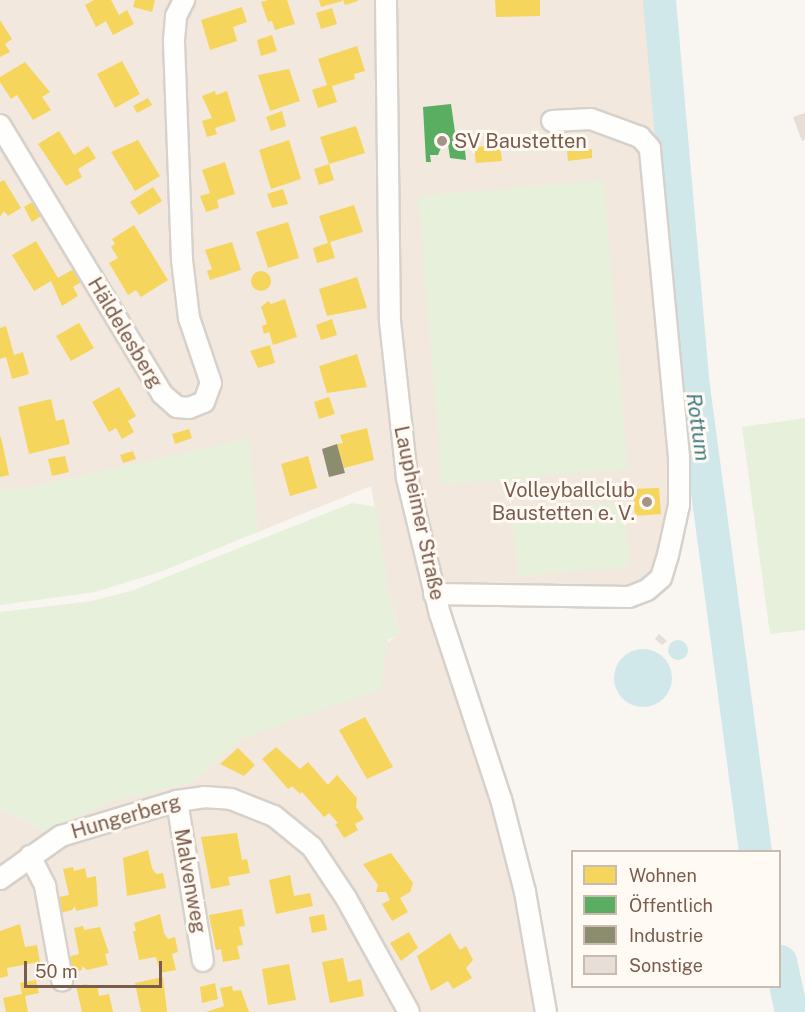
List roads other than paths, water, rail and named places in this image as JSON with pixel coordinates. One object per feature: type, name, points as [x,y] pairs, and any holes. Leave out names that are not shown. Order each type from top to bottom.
[{"type":"street","name":"Häldelesberg","points":[[0,125],[162,394],[177,406],[189,408],[204,402],[211,383],[189,318],[182,260],[174,40],[176,16],[184,0]]},
{"type":"street","name":"Laupheimer Straße","points":[[386,0],[390,321],[395,394],[407,478],[434,594],[519,869],[546,1012]]},
{"type":"street","points":[[434,594],[629,597],[647,591],[661,578],[668,555],[679,505],[679,457],[650,148],[640,137],[591,119],[552,121]]},
{"type":"street","name":"Hungerberg","points":[[0,879],[61,836],[177,801],[204,797],[231,799],[274,816],[296,831],[330,871],[409,1012]]},
{"type":"street","name":"Malvenweg","points":[[177,801],[204,961]]},
{"type":"street","points":[[30,856],[45,886],[62,980]]},
{"type":"water","points":[[678,640],[685,643],[688,650],[685,657],[678,660],[671,657],[668,650],[671,643]]},
{"type":"water","points":[[643,649],[654,651],[667,662],[672,678],[670,689],[659,702],[643,707],[632,705],[619,694],[614,678],[616,667],[627,654]]},
{"type":"waterway","name":"Rottum","points":[[659,0],[692,379],[755,850]]},
{"type":"waterway","name":"Rottum","points":[[781,966],[791,1012]]},
{"type":"place","name":"SV Baustetten","points":[[442,141]]},
{"type":"place","name":"Volleyballclub Baustetten e. V.","points":[[647,502]]}]
